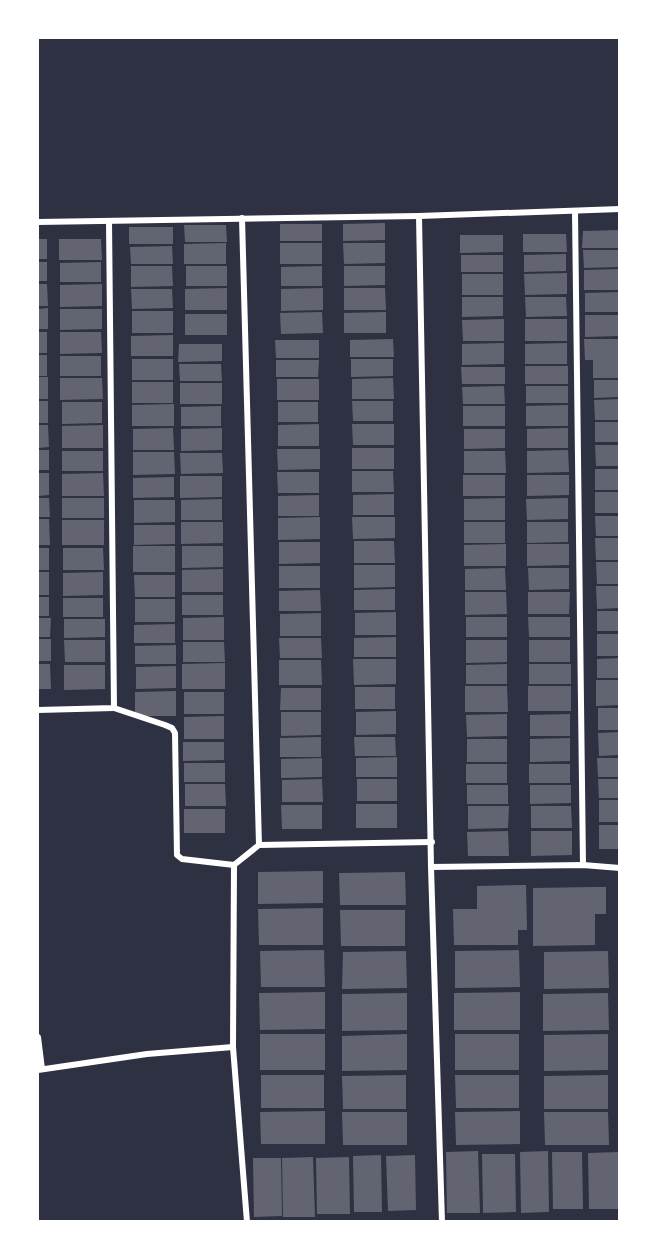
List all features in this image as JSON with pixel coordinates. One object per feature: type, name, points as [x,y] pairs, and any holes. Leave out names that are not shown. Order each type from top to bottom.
[{"type":"street","points":[[38,222],[419,216],[620,210]]},
{"type":"street","points":[[575,212],[583,865]]},
{"type":"street","points":[[419,216],[431,867],[442,1221]]},
{"type":"street","points":[[242,218],[259,845]]},
{"type":"street","points":[[109,221],[114,708]]},
{"type":"street","points":[[38,710],[114,708],[172,728],[175,733],[177,855],[182,859],[234,865],[259,845],[432,842]]},
{"type":"street","points":[[234,865],[233,1047],[247,1221]]},
{"type":"street","points":[[431,867],[583,865],[620,868]]},
{"type":"street","points":[[38,1037],[40,1069],[147,1054],[233,1047]]},
{"type":"building","points":[[385,223],[385,240],[343,241],[343,224]]},
{"type":"building","points":[[280,224],[322,224],[322,241],[280,241]]},
{"type":"building","points":[[184,225],[226,225],[227,242],[185,242]]},
{"type":"building","points":[[129,227],[173,227],[173,244],[129,244]]},
{"type":"building","points":[[620,230],[620,248],[582,248],[583,231]]},
{"type":"building","points":[[523,234],[566,234],[567,252],[523,252]]},
{"type":"building","points":[[460,235],[503,235],[503,252],[460,253]]},
{"type":"building","points":[[38,239],[47,239],[47,259],[38,259]]},
{"type":"building","points":[[59,239],[101,239],[102,260],[59,260]]},
{"type":"building","points":[[226,243],[226,264],[184,264],[184,244]]},
{"type":"building","points":[[280,243],[322,243],[322,264],[280,264]]},
{"type":"building","points":[[343,243],[385,243],[385,263],[344,264]]},
{"type":"building","points":[[172,246],[173,264],[131,264],[130,247]]},
{"type":"building","points":[[583,250],[620,250],[620,267],[584,268]]},
{"type":"building","points":[[566,254],[566,271],[524,272],[524,255]]},
{"type":"building","points":[[461,255],[503,255],[503,272],[461,272]]},
{"type":"building","points":[[38,262],[47,262],[47,281],[38,281]]},
{"type":"building","points":[[101,262],[101,282],[60,282],[60,263]]},
{"type":"building","points":[[131,266],[172,266],[173,286],[131,287]]},
{"type":"building","points":[[186,266],[227,266],[227,286],[186,286]]},
{"type":"building","points":[[322,266],[322,286],[281,286],[281,267]]},
{"type":"building","points":[[344,266],[385,266],[385,285],[344,286]]},
{"type":"building","points":[[620,269],[620,290],[584,290],[584,270]]},
{"type":"building","points":[[567,273],[567,294],[525,295],[524,274]]},
{"type":"building","points":[[462,274],[503,274],[503,295],[462,295]]},
{"type":"building","points":[[38,284],[47,284],[48,306],[38,306]]},
{"type":"building","points":[[102,284],[102,306],[60,307],[60,285]]},
{"type":"building","points":[[227,288],[227,310],[185,310],[185,289]]},
{"type":"building","points":[[323,288],[323,310],[281,311],[281,289]]},
{"type":"building","points":[[344,288],[385,288],[386,310],[344,310]]},
{"type":"building","points":[[131,289],[172,289],[173,308],[132,309]]},
{"type":"building","points":[[620,292],[620,312],[585,312],[585,293]]},
{"type":"building","points":[[462,297],[503,297],[503,316],[462,317]]},
{"type":"building","points":[[525,297],[566,297],[567,316],[526,317]]},
{"type":"building","points":[[48,308],[48,329],[38,329],[38,309]]},
{"type":"building","points":[[60,309],[102,309],[102,329],[60,330]]},
{"type":"building","points":[[132,311],[173,311],[173,333],[132,333]]},
{"type":"building","points":[[322,312],[323,333],[281,334],[280,313]]},
{"type":"building","points":[[386,312],[386,333],[344,333],[344,313]]},
{"type":"building","points":[[185,314],[227,314],[227,335],[185,335]]},
{"type":"building","points":[[585,315],[620,315],[620,336],[585,337]]},
{"type":"building","points":[[504,319],[504,341],[463,341],[462,320]]},
{"type":"building","points":[[525,319],[567,319],[567,341],[525,341]]},
{"type":"building","points":[[38,332],[47,332],[47,353],[38,353]]},
{"type":"building","points":[[60,332],[101,332],[102,353],[60,354]]},
{"type":"building","points":[[173,335],[173,356],[131,356],[131,336]]},
{"type":"building","points":[[393,339],[394,357],[350,357],[350,340]]},
{"type":"building","points":[[584,339],[620,339],[620,378],[593,378],[593,360],[585,360]]},
{"type":"building","points":[[275,340],[319,340],[319,358],[276,358]]},
{"type":"building","points":[[504,343],[504,364],[462,365],[462,344]]},
{"type":"building","points":[[567,343],[567,364],[525,364],[525,344]]},
{"type":"building","points":[[179,344],[222,344],[222,361],[178,362]]},
{"type":"building","points":[[38,355],[47,355],[47,376],[38,376]]},
{"type":"building","points":[[60,356],[101,356],[101,376],[60,376]]},
{"type":"building","points":[[132,359],[173,359],[173,380],[132,380]]},
{"type":"building","points":[[351,359],[393,359],[393,376],[351,377]]},
{"type":"building","points":[[276,360],[319,360],[318,377],[276,377]]},
{"type":"building","points":[[179,364],[221,364],[222,381],[180,381]]},
{"type":"building","points":[[525,366],[568,366],[568,384],[525,384]]},
{"type":"building","points":[[461,367],[505,367],[505,384],[462,384]]},
{"type":"building","points":[[38,377],[48,377],[48,399],[38,399]]},
{"type":"building","points":[[60,378],[102,378],[103,399],[60,400]]},
{"type":"building","points":[[393,378],[394,399],[352,399],[352,379]]},
{"type":"building","points":[[277,379],[319,379],[319,400],[277,400]]},
{"type":"building","points":[[594,380],[620,380],[620,397],[594,398]]},
{"type":"building","points":[[132,382],[173,382],[173,403],[132,403]]},
{"type":"building","points":[[180,383],[222,383],[222,404],[180,404]]},
{"type":"building","points":[[504,386],[505,404],[463,404],[462,387]]},
{"type":"building","points":[[526,386],[568,386],[568,403],[526,403]]},
{"type":"building","points":[[620,399],[620,420],[595,420],[594,400]]},
{"type":"building","points":[[38,401],[48,401],[48,423],[38,423]]},
{"type":"building","points":[[352,401],[393,401],[393,421],[353,421]]},
{"type":"building","points":[[62,402],[102,402],[102,423],[62,424]]},
{"type":"building","points":[[278,402],[318,402],[318,422],[278,422]]},
{"type":"building","points":[[174,404],[174,426],[132,426],[132,405]]},
{"type":"building","points":[[568,405],[568,426],[526,426],[526,406]]},
{"type":"building","points":[[221,406],[221,426],[181,426],[181,407]]},
{"type":"building","points":[[463,406],[505,406],[505,426],[463,426]]},
{"type":"building","points":[[595,422],[620,422],[620,442],[595,442]]},
{"type":"building","points":[[319,424],[319,446],[278,446],[278,425]]},
{"type":"building","points":[[352,424],[394,424],[394,445],[353,445]]},
{"type":"building","points":[[38,425],[48,425],[49,447],[38,448]]},
{"type":"building","points":[[103,425],[103,448],[62,448],[62,426]]},
{"type":"building","points":[[173,428],[174,450],[133,450],[133,429]]},
{"type":"building","points":[[222,428],[222,450],[181,451],[181,429]]},
{"type":"building","points":[[568,428],[568,448],[527,448],[527,429]]},
{"type":"building","points":[[464,429],[505,429],[505,448],[464,449]]},
{"type":"building","points":[[595,445],[620,445],[620,466],[596,466]]},
{"type":"building","points":[[352,448],[394,448],[394,469],[352,469]]},
{"type":"building","points":[[277,449],[320,449],[320,469],[278,470]]},
{"type":"building","points":[[38,450],[49,450],[49,470],[38,470]]},
{"type":"building","points":[[568,450],[569,472],[527,473],[527,451]]},
{"type":"building","points":[[62,451],[103,451],[103,471],[62,471]]},
{"type":"building","points":[[464,451],[505,451],[506,473],[464,473]]},
{"type":"building","points":[[133,452],[174,452],[175,474],[133,475]]},
{"type":"building","points":[[180,453],[222,453],[223,473],[181,474]]},
{"type":"building","points":[[595,469],[620,469],[620,490],[595,490]]},
{"type":"building","points":[[352,471],[393,471],[394,492],[352,492]]},
{"type":"building","points":[[277,472],[319,472],[319,493],[278,493]]},
{"type":"building","points":[[38,473],[49,473],[49,495],[38,496]]},
{"type":"building","points":[[103,473],[104,496],[62,496],[62,474]]},
{"type":"building","points":[[463,475],[505,475],[505,496],[463,496]]},
{"type":"building","points":[[527,475],[569,475],[569,495],[527,496]]},
{"type":"building","points":[[180,476],[222,476],[222,497],[180,498]]},
{"type":"building","points":[[174,477],[174,497],[133,498],[133,478]]},
{"type":"building","points":[[595,492],[620,492],[620,513],[595,513]]},
{"type":"building","points":[[394,494],[394,515],[353,515],[353,495]]},
{"type":"building","points":[[319,495],[319,516],[278,516],[278,496]]},
{"type":"building","points":[[38,498],[49,498],[50,517],[38,517]]},
{"type":"building","points":[[62,498],[104,498],[104,518],[62,518]]},
{"type":"building","points":[[505,498],[505,520],[464,520],[464,499]]},
{"type":"building","points":[[568,498],[568,519],[527,520],[526,499]]},
{"type":"building","points":[[222,499],[222,520],[181,520],[181,500]]},
{"type":"building","points":[[134,500],[175,500],[175,522],[134,523]]},
{"type":"building","points":[[595,516],[620,516],[620,536],[596,536]]},
{"type":"building","points":[[320,517],[320,539],[278,540],[278,518]]},
{"type":"building","points":[[352,517],[395,517],[395,538],[353,539]]},
{"type":"building","points":[[38,519],[49,519],[50,545],[38,545]]},
{"type":"building","points":[[62,520],[104,520],[104,545],[62,545]]},
{"type":"building","points":[[181,522],[223,522],[223,543],[181,544]]},
{"type":"building","points":[[464,522],[505,522],[505,543],[464,543]]},
{"type":"building","points":[[527,522],[568,522],[568,542],[527,543]]},
{"type":"building","points":[[134,525],[175,525],[175,544],[134,545]]},
{"type":"building","points":[[595,538],[620,538],[620,560],[596,560]]},
{"type":"building","points":[[354,541],[394,541],[395,563],[354,563]]},
{"type":"building","points":[[279,542],[320,542],[320,563],[279,564]]},
{"type":"building","points":[[506,544],[506,566],[464,566],[464,545]]},
{"type":"building","points":[[527,544],[569,544],[569,565],[527,566]]},
{"type":"building","points":[[133,546],[175,546],[175,572],[133,572]]},
{"type":"building","points":[[182,546],[223,546],[223,567],[182,568]]},
{"type":"building","points":[[38,548],[49,548],[49,570],[38,570]]},
{"type":"building","points":[[63,548],[103,548],[104,570],[63,570]]},
{"type":"building","points":[[596,562],[620,562],[620,584],[597,584]]},
{"type":"building","points":[[354,565],[395,565],[395,587],[354,588]]},
{"type":"building","points":[[279,566],[320,566],[320,588],[279,588]]},
{"type":"building","points":[[505,568],[506,590],[465,590],[465,569]]},
{"type":"building","points":[[528,568],[569,568],[569,589],[529,590]]},
{"type":"building","points":[[223,569],[223,592],[182,592],[182,570]]},
{"type":"building","points":[[38,572],[49,572],[49,595],[38,595]]},
{"type":"building","points":[[103,572],[103,595],[63,596],[63,573]]},
{"type":"building","points":[[134,575],[175,575],[175,597],[135,597]]},
{"type":"building","points":[[596,586],[620,586],[620,608],[597,609]]},
{"type":"building","points":[[395,589],[395,610],[354,610],[354,590]]},
{"type":"building","points":[[320,590],[321,611],[279,611],[279,591]]},
{"type":"building","points":[[465,592],[506,592],[507,614],[465,615]]},
{"type":"building","points":[[528,592],[570,592],[569,614],[528,614]]},
{"type":"building","points":[[182,595],[223,595],[223,615],[182,615]]},
{"type":"building","points":[[38,597],[49,597],[49,616],[38,616]]},
{"type":"building","points":[[63,598],[103,598],[103,617],[63,617]]},
{"type":"building","points":[[135,599],[175,599],[175,622],[135,622]]},
{"type":"building","points":[[597,611],[620,611],[620,631],[597,631]]},
{"type":"building","points":[[396,612],[396,635],[355,635],[355,613]]},
{"type":"building","points":[[321,613],[321,636],[280,636],[280,614]]},
{"type":"building","points":[[224,617],[224,640],[183,640],[183,618]]},
{"type":"building","points":[[466,617],[507,617],[507,637],[466,637]]},
{"type":"building","points":[[528,617],[570,617],[570,637],[529,637]]},
{"type":"building","points":[[38,618],[51,618],[50,637],[38,637]]},
{"type":"building","points":[[64,619],[105,619],[105,637],[64,638]]},
{"type":"building","points":[[175,624],[175,643],[134,643],[134,625]]},
{"type":"building","points":[[597,634],[620,634],[620,656],[597,656]]},
{"type":"building","points":[[396,637],[396,657],[354,657],[354,638]]},
{"type":"building","points":[[279,638],[321,638],[322,658],[280,658]]},
{"type":"building","points":[[38,639],[51,639],[51,661],[38,661]]},
{"type":"building","points":[[64,640],[105,640],[105,662],[65,662]]},
{"type":"building","points":[[466,640],[507,640],[507,662],[466,663]]},
{"type":"building","points":[[529,640],[570,640],[570,662],[529,662]]},
{"type":"building","points":[[183,642],[224,642],[225,662],[183,662]]},
{"type":"building","points":[[176,645],[176,664],[135,664],[135,646]]},
{"type":"building","points":[[620,658],[620,678],[597,678],[597,659]]},
{"type":"building","points":[[353,659],[396,659],[396,684],[354,685]]},
{"type":"building","points":[[279,660],[321,660],[322,685],[279,685]]},
{"type":"building","points":[[225,663],[225,689],[182,689],[182,664]]},
{"type":"building","points":[[38,664],[50,664],[51,689],[38,689]]},
{"type":"building","points":[[507,664],[507,684],[466,684],[466,665]]},
{"type":"building","points":[[529,664],[571,664],[571,684],[529,684]]},
{"type":"building","points":[[64,665],[105,665],[105,689],[64,690]]},
{"type":"building","points":[[176,666],[176,688],[136,689],[136,667]]},
{"type":"building","points":[[596,680],[620,680],[620,705],[596,706]]},
{"type":"building","points":[[465,686],[507,686],[508,712],[465,712]]},
{"type":"building","points":[[528,686],[571,686],[571,711],[528,711]]},
{"type":"building","points":[[355,687],[395,687],[395,709],[355,709]]},
{"type":"building","points":[[281,688],[321,688],[321,710],[280,710]]},
{"type":"building","points":[[176,691],[176,716],[135,716],[135,692]]},
{"type":"building","points":[[184,692],[224,692],[224,714],[184,714]]},
{"type":"building","points":[[598,708],[620,708],[620,730],[598,730]]},
{"type":"building","points":[[396,711],[396,734],[356,735],[356,712]]},
{"type":"building","points":[[281,712],[321,712],[321,735],[281,736]]},
{"type":"building","points":[[507,714],[507,736],[467,737],[466,715]]},
{"type":"building","points":[[570,714],[570,736],[530,736],[530,715]]},
{"type":"building","points":[[224,716],[224,739],[184,739],[184,717]]},
{"type":"building","points":[[620,732],[620,755],[599,756],[598,733]]},
{"type":"building","points":[[321,737],[321,757],[280,757],[280,738]]},
{"type":"building","points":[[354,737],[395,737],[396,756],[355,756]]},
{"type":"building","points":[[570,738],[570,761],[530,762],[530,739]]},
{"type":"building","points":[[467,739],[507,739],[507,762],[467,762]]},
{"type":"building","points":[[183,742],[224,742],[224,760],[183,761]]},
{"type":"building","points":[[397,757],[397,777],[356,777],[356,758]]},
{"type":"building","points":[[322,758],[322,777],[281,778],[281,759]]},
{"type":"building","points":[[597,758],[620,758],[620,777],[598,777]]},
{"type":"building","points":[[184,763],[225,763],[225,782],[184,782]]},
{"type":"building","points":[[466,764],[507,764],[507,783],[466,783]]},
{"type":"building","points":[[529,764],[570,764],[570,783],[529,783]]},
{"type":"building","points":[[322,779],[323,802],[282,802],[282,780]]},
{"type":"building","points":[[357,779],[397,779],[397,801],[357,801]]},
{"type":"building","points":[[598,779],[620,779],[620,798],[599,798]]},
{"type":"building","points":[[185,784],[225,784],[226,806],[185,806]]},
{"type":"building","points":[[467,785],[508,785],[508,804],[467,804]]},
{"type":"building","points":[[530,785],[571,785],[571,803],[530,804]]},
{"type":"building","points":[[599,800],[620,800],[620,822],[599,822]]},
{"type":"building","points":[[356,804],[397,804],[397,828],[356,828]]},
{"type":"building","points":[[281,805],[322,805],[322,829],[282,829]]},
{"type":"building","points":[[468,806],[509,806],[508,828],[468,829]]},
{"type":"building","points":[[531,806],[571,806],[572,828],[531,828]]},
{"type":"building","points":[[184,809],[225,809],[225,833],[184,833]]},
{"type":"building","points":[[599,825],[620,825],[620,849],[599,849]]},
{"type":"building","points":[[508,831],[509,856],[468,856],[467,832]]},
{"type":"building","points":[[531,831],[572,831],[572,855],[531,856]]},
{"type":"building","points":[[323,871],[323,903],[258,904],[258,872]]},
{"type":"building","points":[[405,872],[406,905],[340,905],[339,873]]},
{"type":"building","points":[[526,885],[527,930],[518,930],[518,945],[454,945],[453,909],[477,909],[477,886]]},
{"type":"building","points":[[606,887],[606,914],[595,914],[595,945],[533,946],[533,888]]},
{"type":"building","points":[[323,908],[323,945],[259,945],[258,909]]},
{"type":"building","points":[[340,910],[405,910],[405,946],[341,946]]},
{"type":"building","points":[[324,950],[325,987],[261,987],[260,951]]},
{"type":"building","points":[[519,950],[520,987],[455,988],[455,951]]},
{"type":"building","points":[[406,951],[407,988],[342,989],[343,952]]},
{"type":"building","points":[[608,951],[609,988],[544,989],[544,952]]},
{"type":"building","points":[[325,992],[325,1029],[260,1030],[259,993]]},
{"type":"building","points":[[520,992],[520,1030],[454,1030],[454,993]]},
{"type":"building","points":[[407,993],[407,1030],[342,1031],[342,994]]},
{"type":"building","points":[[608,993],[609,1030],[543,1031],[543,994]]},
{"type":"building","points":[[260,1034],[325,1034],[325,1070],[260,1070]]},
{"type":"building","points":[[407,1034],[407,1070],[342,1071],[342,1036]]},
{"type":"building","points":[[455,1034],[519,1034],[519,1070],[455,1070]]},
{"type":"building","points":[[608,1034],[608,1070],[544,1071],[544,1035]]},
{"type":"building","points":[[261,1075],[324,1075],[324,1108],[261,1108]]},
{"type":"building","points":[[406,1075],[406,1109],[343,1109],[342,1076]]},
{"type":"building","points":[[455,1075],[519,1075],[519,1108],[456,1108]]},
{"type":"building","points":[[608,1075],[608,1109],[544,1109],[544,1076]]},
{"type":"building","points":[[325,1111],[325,1144],[261,1144],[260,1112]]},
{"type":"building","points":[[520,1111],[520,1144],[456,1145],[455,1112]]},
{"type":"building","points":[[342,1112],[407,1112],[407,1145],[343,1145]]},
{"type":"building","points":[[544,1112],[608,1112],[609,1145],[545,1145]]},
{"type":"building","points":[[478,1151],[480,1213],[447,1213],[446,1152]]},
{"type":"building","points":[[548,1151],[549,1212],[521,1213],[520,1152]]},
{"type":"building","points":[[552,1152],[582,1152],[583,1209],[553,1209]]},
{"type":"building","points":[[619,1152],[620,1209],[589,1209],[588,1153]]},
{"type":"building","points":[[482,1154],[515,1154],[516,1212],[483,1213]]},
{"type":"building","points":[[381,1155],[382,1212],[354,1212],[353,1156]]},
{"type":"building","points":[[415,1155],[416,1210],[388,1211],[386,1156]]},
{"type":"building","points":[[313,1157],[315,1217],[283,1217],[282,1158]]},
{"type":"building","points":[[349,1157],[350,1214],[317,1214],[316,1158]]},
{"type":"building","points":[[253,1158],[281,1158],[282,1216],[254,1217]]}]
